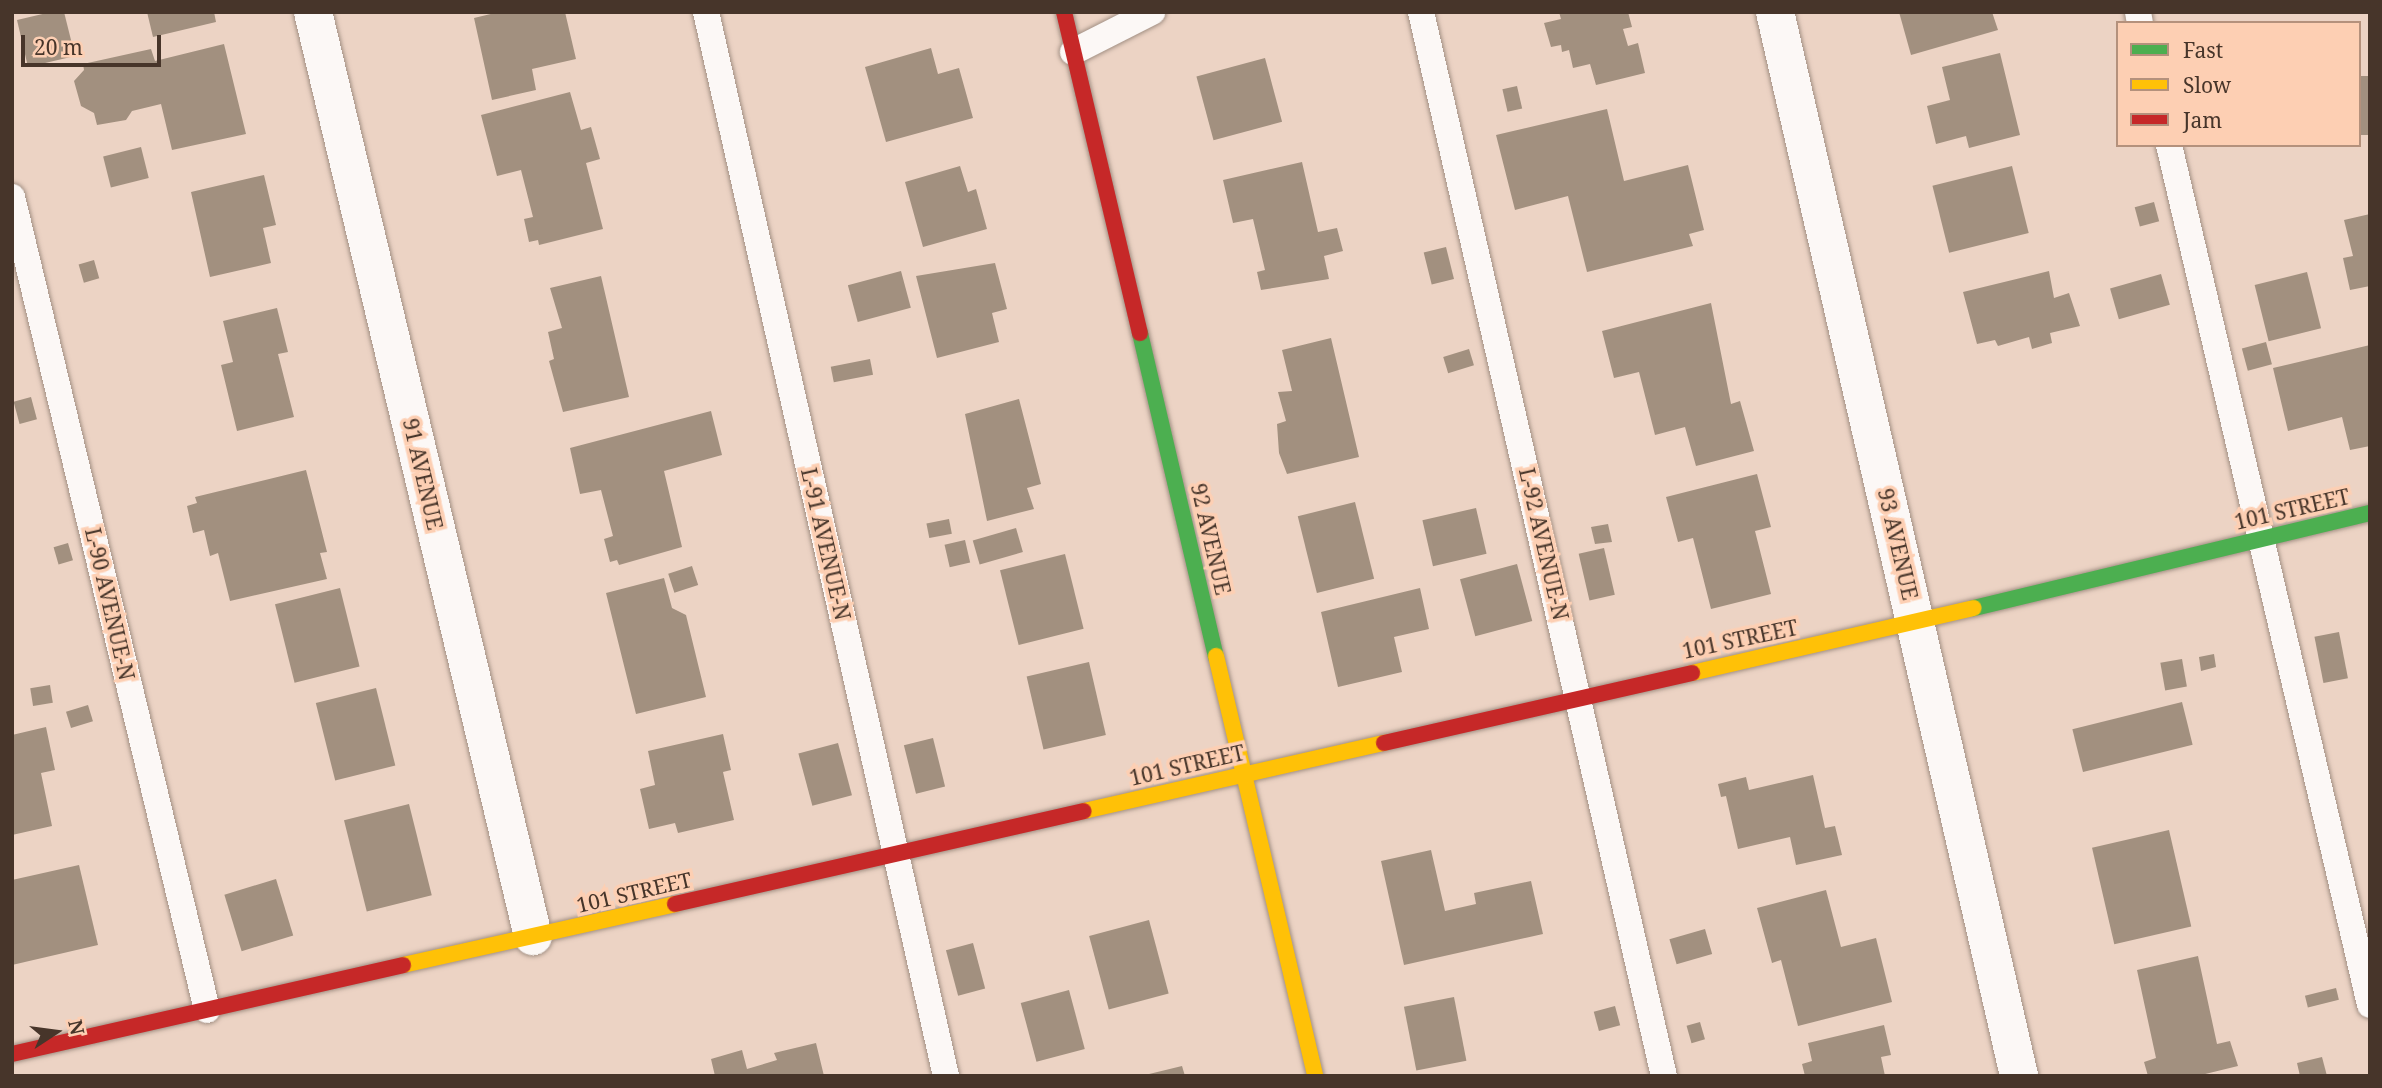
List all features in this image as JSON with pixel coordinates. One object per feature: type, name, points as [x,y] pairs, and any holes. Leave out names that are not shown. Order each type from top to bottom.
[{"type":"street","name":"91 AVENUE","points":[[313,12],[533,936]]},
{"type":"street","name":"92 AVENUE","points":[[1064,12],[1246,774],[1315,1076]]},
{"type":"street","name":"93 AVENUE","points":[[1775,12],[2019,1076]]},
{"type":"street","name":"101 STREET","points":[[12,1054],[1246,774],[1579,695],[1916,622],[2370,513]]},
{"type":"lane","name":"L-91 AVENUE-N","points":[[706,12],[946,1076]]},
{"type":"lane","points":[[1073,52],[1152,12]]},
{"type":"lane","name":"L-92 AVENUE-N","points":[[1421,12],[1664,1076]]},
{"type":"lane","points":[[2169,147],[2370,1004]]},
{"type":"lane","name":"L-90 AVENUE-N","points":[[12,197],[207,1010]]},
{"type":"building","points":[[51,12],[64,12],[75,56],[28,67],[17,20]]},
{"type":"building","points":[[147,12],[214,12],[216,22],[153,37]]},
{"type":"building","points":[[499,12],[565,12],[576,59],[532,69],[536,90],[492,100],[474,18]]},
{"type":"building","points":[[1559,12],[1628,12],[1632,27],[1623,29],[1628,46],[1638,43],[1645,73],[1596,85],[1590,64],[1573,68],[1569,50],[1562,52],[1561,45],[1551,47],[1544,23],[1561,19]]},
{"type":"building","points":[[1899,12],[1992,12],[1998,30],[1911,55]]},
{"type":"building","points":[[224,44],[246,134],[172,150],[161,104],[132,111],[126,120],[97,125],[94,113],[81,106],[74,81],[84,70],[83,64],[151,49],[155,61]]},
{"type":"building","points":[[931,48],[938,74],[959,68],[973,118],[886,142],[865,67]]},
{"type":"building","points":[[2000,53],[2020,135],[1969,148],[1966,136],[1936,144],[1927,106],[1950,100],[1942,67]]},
{"type":"building","points":[[1265,58],[1282,122],[1214,140],[1196,76]]},
{"type":"building","points":[[2361,76],[2370,76],[2370,135],[2361,135]]},
{"type":"building","points":[[1517,86],[1522,108],[1508,112],[1502,89]]},
{"type":"building","points":[[570,92],[581,130],[591,127],[600,159],[586,163],[603,229],[539,245],[538,240],[529,242],[524,219],[533,217],[521,170],[497,176],[481,115]]},
{"type":"building","points":[[1607,109],[1624,181],[1688,165],[1704,230],[1689,234],[1693,246],[1587,272],[1568,196],[1515,210],[1496,135]]},
{"type":"building","points":[[141,147],[149,178],[111,187],[103,156]]},
{"type":"building","points":[[1302,162],[1318,232],[1337,228],[1343,251],[1324,256],[1329,279],[1261,290],[1257,272],[1265,270],[1253,219],[1233,223],[1223,180]]},
{"type":"building","points":[[960,166],[968,192],[976,189],[987,229],[923,247],[905,182]]},
{"type":"building","points":[[2012,166],[2029,233],[1949,253],[1932,186]]},
{"type":"building","points":[[264,175],[276,225],[263,228],[271,263],[210,277],[191,192]]},
{"type":"building","points":[[2154,202],[2159,221],[2140,226],[2135,207]]},
{"type":"building","points":[[2370,214],[2370,286],[2350,290],[2343,258],[2353,256],[2344,220]]},
{"type":"building","points":[[1446,247],[1454,279],[1432,285],[1424,253]]},
{"type":"building","points":[[94,260],[99,278],[84,283],[79,264]]},
{"type":"building","points":[[995,263],[1007,309],[992,313],[999,342],[937,358],[916,276]]},
{"type":"building","points":[[901,271],[911,308],[858,322],[848,285]]},
{"type":"building","points":[[2049,271],[2054,298],[2069,293],[2080,326],[2050,333],[2052,343],[2032,349],[2029,337],[1998,346],[1995,340],[1977,344],[1963,292]]},
{"type":"building","points":[[2307,272],[2321,328],[2269,341],[2255,285]]},
{"type":"building","points":[[2161,274],[2170,305],[2119,319],[2110,289]]},
{"type":"building","points":[[601,276],[629,397],[563,412],[549,361],[554,359],[548,332],[562,328],[550,288]]},
{"type":"building","points":[[1711,303],[1731,404],[1740,401],[1754,451],[1696,466],[1685,427],[1655,435],[1639,372],[1614,378],[1602,331]]},
{"type":"building","points":[[277,308],[288,352],[278,354],[294,417],[237,431],[221,365],[233,362],[223,321]]},
{"type":"building","points":[[1331,338],[1359,457],[1287,474],[1279,453],[1277,424],[1286,421],[1278,392],[1292,391],[1282,350]]},
{"type":"building","points":[[2266,342],[2272,364],[2248,371],[2242,348]]},
{"type":"building","points":[[2370,345],[2370,446],[2350,450],[2342,417],[2288,431],[2273,368]]},
{"type":"building","points":[[1469,349],[1474,365],[1448,373],[1443,357]]},
{"type":"building","points":[[870,359],[873,375],[834,382],[831,367]]},
{"type":"building","points":[[31,397],[37,419],[20,424],[14,402]]},
{"type":"building","points":[[1019,399],[1041,484],[1027,488],[1034,509],[987,521],[965,414]]},
{"type":"building","points":[[711,411],[722,455],[664,471],[682,547],[619,565],[617,560],[610,562],[604,539],[613,536],[601,490],[580,494],[570,448]]},
{"type":"building","points":[[306,470],[327,552],[320,553],[327,579],[230,601],[218,553],[210,556],[204,530],[193,533],[187,506],[197,503],[195,497]]},
{"type":"building","points":[[1757,474],[1771,527],[1755,531],[1771,594],[1711,609],[1693,538],[1678,542],[1666,497]]},
{"type":"building","points":[[1355,502],[1374,579],[1317,593],[1298,516]]},
{"type":"building","points":[[1476,508],[1487,554],[1433,566],[1422,520]]},
{"type":"building","points":[[949,519],[952,534],[929,538],[926,523]]},
{"type":"building","points":[[1608,524],[1612,542],[1595,544],[1591,527]]},
{"type":"building","points":[[1016,528],[1023,552],[980,564],[973,540]]},
{"type":"building","points":[[965,540],[970,562],[950,567],[945,545]]},
{"type":"building","points":[[68,543],[73,560],[59,564],[54,547]]},
{"type":"building","points":[[1604,548],[1615,595],[1589,601],[1579,554]]},
{"type":"building","points":[[1065,554],[1084,629],[1019,645],[1000,570]]},
{"type":"building","points":[[1517,564],[1532,621],[1475,636],[1460,579]]},
{"type":"building","points":[[692,566],[698,585],[674,593],[668,574]]},
{"type":"building","points":[[664,578],[672,608],[686,615],[706,697],[636,714],[606,593]]},
{"type":"building","points":[[340,588],[360,667],[295,683],[275,604]]},
{"type":"building","points":[[1420,588],[1429,629],[1394,637],[1402,672],[1338,687],[1321,612]]},
{"type":"building","points":[[2339,632],[2348,678],[2323,683],[2314,637]]},
{"type":"building","points":[[2214,654],[2216,667],[2201,671],[2199,657]]},
{"type":"building","points":[[2182,659],[2187,687],[2165,690],[2160,663]]},
{"type":"building","points":[[1089,662],[1106,735],[1044,749],[1027,676]]},
{"type":"building","points":[[50,685],[53,703],[33,706],[30,688]]},
{"type":"building","points":[[376,688],[395,766],[335,781],[316,703]]},
{"type":"building","points":[[2182,702],[2193,745],[2083,772],[2072,729]]},
{"type":"building","points":[[88,705],[93,721],[71,728],[66,712]]},
{"type":"building","points":[[46,727],[55,770],[41,773],[52,826],[12,835],[12,735]]},
{"type":"building","points":[[723,734],[731,770],[723,772],[734,820],[678,833],[675,823],[649,829],[640,789],[655,785],[648,751]]},
{"type":"building","points":[[933,738],[945,787],[916,794],[904,745]]},
{"type":"building","points":[[838,743],[852,795],[812,806],[798,754]]},
{"type":"building","points":[[1813,775],[1825,828],[1835,826],[1842,855],[1796,865],[1790,837],[1738,849],[1726,796],[1721,797],[1718,784],[1746,777],[1749,790]]},
{"type":"building","points":[[409,804],[432,895],[367,911],[344,820]]},
{"type":"building","points":[[2169,830],[2191,926],[2114,944],[2092,848]]},
{"type":"building","points":[[1431,850],[1445,911],[1476,904],[1474,893],[1531,881],[1543,934],[1404,965],[1381,861]]},
{"type":"building","points":[[79,865],[98,945],[12,965],[12,880]]},
{"type":"building","points":[[276,879],[293,935],[242,951],[224,895]]},
{"type":"building","points":[[1826,890],[1841,947],[1876,938],[1892,1002],[1798,1026],[1781,960],[1772,963],[1757,908]]},
{"type":"building","points":[[1149,920],[1169,993],[1109,1009],[1089,936]]},
{"type":"building","points":[[1705,929],[1712,954],[1677,964],[1669,939]]},
{"type":"building","points":[[973,943],[985,988],[958,996],[946,950]]},
{"type":"building","points":[[2198,956],[2217,1044],[2230,1041],[2238,1066],[2197,1076],[2148,1076],[2144,1062],[2156,1058],[2137,970]]},
{"type":"building","points":[[2336,988],[2339,1000],[2308,1007],[2305,996]]},
{"type":"building","points":[[1069,990],[1085,1049],[1036,1062],[1021,1003]]},
{"type":"building","points":[[1454,997],[1466,1061],[1416,1071],[1404,1007]]},
{"type":"building","points":[[1615,1006],[1620,1025],[1599,1031],[1594,1012]]},
{"type":"building","points":[[1700,1022],[1705,1039],[1692,1043],[1687,1026]]},
{"type":"building","points":[[1884,1025],[1891,1055],[1881,1057],[1885,1076],[1805,1076],[1802,1064],[1812,1061],[1808,1043]]},
{"type":"building","points":[[816,1043],[824,1076],[715,1076],[711,1059],[742,1050],[747,1069],[777,1060],[774,1053]]},
{"type":"building","points":[[2322,1057],[2327,1076],[2300,1076],[2297,1063]]},
{"type":"building","points":[[1182,1066],[1185,1076],[1145,1076],[1145,1075]]},
{"type":"traffic: fast","points":[[1140,333],[1216,656]]},
{"type":"traffic: fast","points":[[1974,608],[2370,513]]},
{"type":"traffic: slow","points":[[1692,673],[1974,608]]},
{"type":"traffic: slow","points":[[1216,656],[1315,1076]]},
{"type":"traffic: slow","points":[[1084,811],[1384,743]]},
{"type":"traffic: slow","points":[[403,965],[675,904]]},
{"type":"traffic: jam","points":[[1064,12],[1140,333]]},
{"type":"traffic: jam","points":[[1384,743],[1692,673]]},
{"type":"traffic: jam","points":[[675,904],[1084,811]]},
{"type":"traffic: jam","points":[[12,1054],[403,965]]}]
